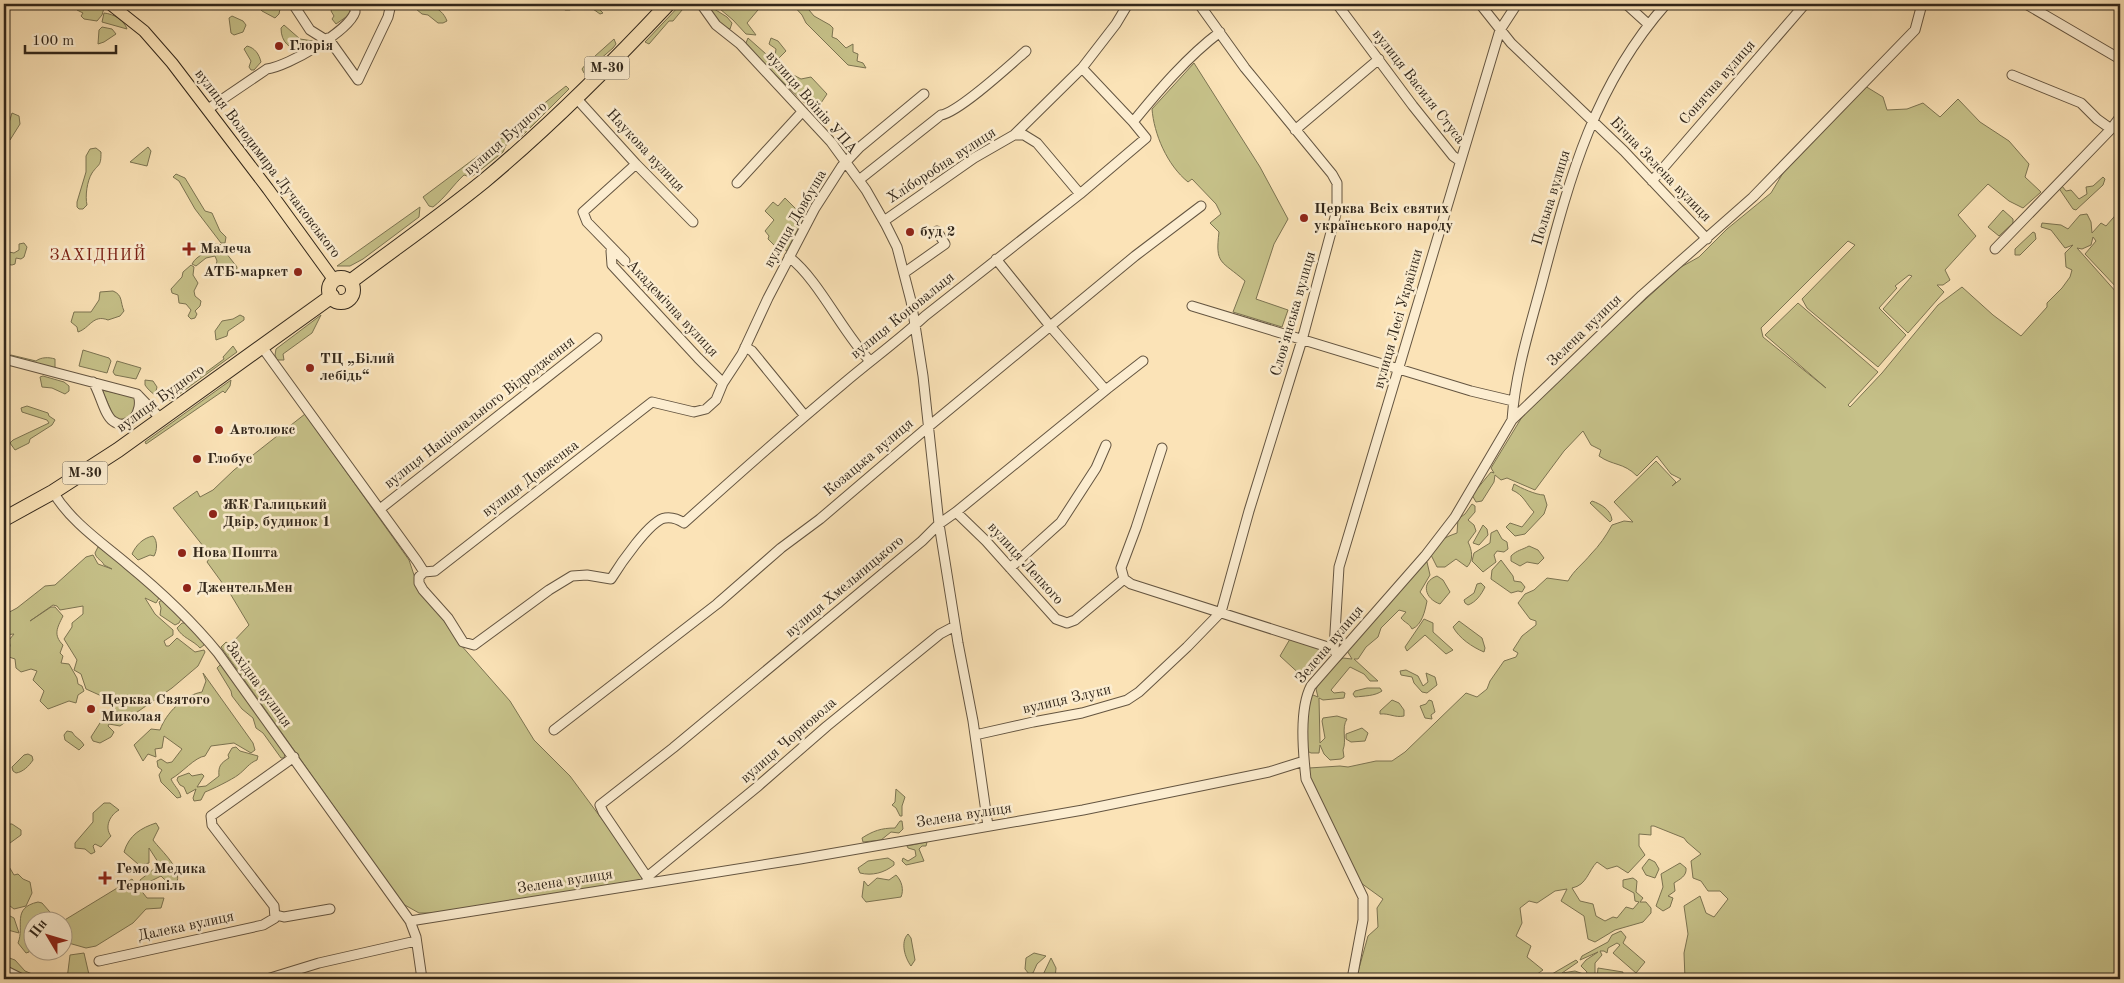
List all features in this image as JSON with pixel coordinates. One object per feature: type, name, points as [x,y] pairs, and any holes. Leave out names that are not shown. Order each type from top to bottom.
[{"type":"highway","name":"вулиця Будного","points":[[350,282],[484,181],[577,99],[668,4]]},
{"type":"highway","points":[[332,296],[330,286],[334,280],[341,278],[350,282]]},
{"type":"highway","name":"М-30","points":[[332,296],[339,301],[347,300],[353,291],[350,282]]},
{"type":"highway","name":"вулиця Будного","points":[[4,519],[53,492],[161,419],[332,296]]},
{"type":"main road","name":"вулиця Володимира Лучаковського","points":[[110,4],[144,31],[158,46],[208,109],[334,280]]},
{"type":"street","points":[[293,4],[310,30],[327,39],[358,80],[388,17],[391,4]]},
{"type":"street","points":[[208,109],[268,69],[276,68],[296,59],[327,39],[348,21],[354,12],[355,4]]},
{"type":"street","name":"вулиця Воїнів УПА","points":[[701,4],[716,25],[740,44],[831,142],[884,220],[897,247],[915,325],[939,524],[975,735],[988,826]]},
{"type":"street","points":[[1014,135],[1082,68],[1116,24],[1128,4]]},
{"type":"street","name":"Словʼянська вулиця","points":[[1199,4],[1245,68],[1332,174],[1337,182],[1338,194],[1337,210],[1302,340],[1249,511],[1221,612]]},
{"type":"street","name":"вулиця Василя Стуса","points":[[1337,4],[1413,106],[1453,156],[1460,162]]},
{"type":"street","points":[[1475,4],[1491,25],[1500,30]]},
{"type":"street","points":[[1480,4],[1500,30]]},
{"type":"street","name":"вулиця Лесі Українки","points":[[1336,652],[1339,567],[1500,30],[1517,4]]},
{"type":"street","points":[[1626,4],[1648,24]]},
{"type":"street","name":"Польна вулиця","points":[[1512,420],[1513,401],[1532,318],[1570,180],[1593,120],[1615,77],[1648,24],[1666,4]]},
{"type":"street","name":"Сонячна вулиця","points":[[1652,181],[1805,4]]},
{"type":"street","name":"Зелена вулиця","points":[[410,921],[648,880],[1083,810],[1269,772],[1304,761],[1305,697],[1311,686],[1336,652],[1425,556],[1455,516],[1512,420],[1642,295],[1753,197],[1914,30],[1922,4]]},
{"type":"street","points":[[2026,4],[2120,60]]},
{"type":"street","name":"Бічна Зелена вулиця","points":[[1500,30],[1546,77],[1593,120],[1707,239]]},
{"type":"street","points":[[1082,68],[1132,122],[1203,45],[1220,32]]},
{"type":"street","points":[[858,180],[940,116],[948,114],[1026,51]]},
{"type":"street","points":[[1294,130],[1379,59]]},
{"type":"street","points":[[2012,75],[2076,100],[2086,106],[2097,119],[2111,129]]},
{"type":"street","name":"вулиця Довбуша","points":[[652,402],[694,412],[706,409],[716,400],[723,383],[746,347],[815,208],[846,163],[860,147],[924,94]]},
{"type":"street","name":"Наукова вулиця","points":[[577,99],[692,222]]},
{"type":"street","points":[[737,183],[802,112]]},
{"type":"street","points":[[1995,249],[2111,129],[2120,117]]},
{"type":"street","name":"вулиця Коновальця","points":[[424,572],[419,577],[419,583],[448,618],[463,642],[474,646],[549,590],[572,576],[587,575],[611,579],[626,556],[657,521],[665,518],[678,519],[684,522],[870,361],[1080,194],[1146,138],[1132,122]]},
{"type":"street","name":"Хліборобна вулиця","points":[[884,220],[944,181],[974,158],[1014,135],[1024,135],[1037,143],[1080,194]]},
{"type":"street","points":[[625,261],[586,222],[583,212],[636,164]]},
{"type":"street","name":"Козацька вулиця","points":[[554,730],[717,604],[1135,256],[1201,206]]},
{"type":"street","points":[[904,273],[945,244],[937,231]]},
{"type":"street","name":"Академічна вулиця","points":[[613,249],[611,251],[612,265],[723,383]]},
{"type":"street","points":[[789,258],[795,262],[818,290],[856,347],[870,361]]},
{"type":"street","points":[[996,259],[1084,367],[1107,389]]},
{"type":"street","points":[[1192,306],[1471,391],[1513,401]]},
{"type":"street","name":"вулиця Національного Відродження","points":[[380,509],[597,338]]},
{"type":"street","points":[[262,346],[424,572]]},
{"type":"street","points":[[746,347],[752,351],[805,416]]},
{"type":"street","points":[[4,359],[137,394],[161,419]]},
{"type":"street","name":"вулиця Хмельницького","points":[[648,880],[600,805],[673,748],[922,541],[939,524],[1143,361]]},
{"type":"street","points":[[93,382],[110,417],[119,424],[134,419],[139,411],[140,401],[137,394]]},
{"type":"street","name":"вулиця Довженка","points":[[424,572],[435,571],[652,402]]},
{"type":"street","points":[[1010,568],[1061,522],[1096,468],[1106,445]]},
{"type":"street","points":[[1162,448],[1121,568],[1124,579],[1130,584],[1221,612],[1336,652]]},
{"type":"street","name":"Західна вулиця","points":[[53,492],[69,515],[148,581],[207,640],[294,757],[410,921],[416,941],[422,979]]},
{"type":"street","name":"вулиця Лепкого","points":[[956,512],[974,528],[1056,619],[1067,623],[1075,620],[1124,579]]},
{"type":"street","name":"вулиця Злуки","points":[[975,735],[1082,713],[1127,700],[1139,692],[1221,612]]},
{"type":"street","name":"вулиця Чорновола","points":[[648,880],[874,686],[940,634],[955,626]]},
{"type":"street","points":[[276,915],[274,906],[212,825],[210,816],[294,757]]},
{"type":"street","points":[[1304,761],[1306,779],[1363,898],[1363,920],[1352,979]]},
{"type":"street","name":"Далека вулиця","points":[[99,961],[263,924],[271,921],[276,915],[284,917],[330,909]]},
{"type":"street","points":[[267,979],[319,963],[416,941]]},
{"type":"street","points":[[4,970],[22,979]]},
{"type":"shaded area","points":[[79,4],[97,4],[104,8],[102,15],[97,21],[84,19],[81,16],[83,13],[77,10]]},
{"type":"shaded area","points":[[255,4],[281,4],[279,14],[275,18],[262,11]]},
{"type":"shaded area","points":[[332,4],[354,4],[356,10],[336,24],[332,19],[334,16],[331,11]]},
{"type":"shaded area","points":[[410,4],[432,6],[441,12],[447,21],[438,23],[428,15],[422,14]]},
{"type":"shaded area","points":[[558,4],[586,4],[565,10]]},
{"type":"shaded area","points":[[586,4],[594,4],[603,13],[600,14]]},
{"type":"shaded area","points":[[681,4],[687,4],[673,21],[669,21],[649,44],[645,42]]},
{"type":"shaded area","points":[[714,4],[763,4],[747,23],[756,35],[746,34]]},
{"type":"shaded area","points":[[792,4],[804,4],[814,16],[830,25],[833,28],[832,37],[837,39],[846,48],[853,44],[853,52],[858,54],[857,61],[863,63],[866,68],[848,65],[806,23],[802,15]]},
{"type":"shaded area","points":[[711,7],[727,17],[732,23],[730,29],[716,21]]},
{"type":"shaded area","points":[[104,13],[118,18],[127,29],[102,22]]},
{"type":"shaded area","points":[[232,16],[243,21],[246,25],[243,32],[234,35],[231,33],[229,18]]},
{"type":"shaded area","points":[[284,25],[300,39],[313,41],[313,44],[302,53],[290,47],[284,41],[281,33],[281,28]]},
{"type":"shaded area","points":[[102,27],[112,29],[116,34],[98,44],[99,30]]},
{"type":"shaded area","points":[[748,38],[784,70],[801,79],[811,77],[827,94],[821,103],[819,113],[813,111],[760,60],[746,43]]},
{"type":"shaded area","points":[[771,38],[778,41],[786,51],[778,59],[775,56],[776,49],[769,44]]},
{"type":"shaded area","points":[[614,39],[616,44],[613,48],[584,73],[582,69],[585,65]]},
{"type":"shaded area","points":[[247,46],[256,52],[261,62],[254,70],[251,70],[249,67],[251,61],[244,49]]},
{"type":"shaded area","points":[[1194,63],[1260,167],[1288,219],[1274,244],[1256,299],[1288,310],[1282,327],[1233,312],[1245,281],[1225,265],[1219,256],[1219,232],[1210,223],[1221,214],[1216,204],[1192,179],[1188,182],[1174,167],[1159,139],[1152,109]]},
{"type":"shaded area","points":[[566,86],[569,89],[520,138],[511,137],[508,132]]},
{"type":"shaded area","points":[[1865,86],[1883,97],[1887,110],[1907,109],[1923,103],[1940,117],[1958,99],[1980,122],[2009,141],[2029,164],[2025,177],[2041,192],[2023,208],[2009,201],[1988,184],[1958,215],[1976,236],[1945,270],[1950,280],[1943,285],[1937,285],[1944,292],[1908,333],[1883,309],[1912,276],[1909,275],[1895,286],[1897,288],[1879,308],[1906,335],[1878,367],[1807,308],[1802,299],[1855,245],[1848,241],[1761,328],[1763,337],[1826,388],[1765,335],[1798,303],[1878,372],[1848,405],[1850,407],[1882,373],[1938,305],[1962,287],[1993,315],[2021,336],[2047,307],[2047,303],[2062,288],[2070,277],[2072,270],[2066,267],[2065,253],[2073,245],[2065,248],[2051,230],[2041,227],[2042,223],[2061,225],[2068,229],[2080,215],[2087,214],[2091,222],[2092,233],[2101,223],[2106,226],[2120,210],[2120,286],[2118,289],[2085,254],[2096,241],[2093,237],[2091,245],[2082,249],[2077,248],[2117,293],[2120,290],[2120,979],[1685,979],[1684,953],[1688,934],[1684,906],[1700,896],[1706,913],[1714,917],[1728,899],[1720,891],[1708,891],[1701,881],[1693,878],[1691,861],[1701,854],[1684,838],[1651,826],[1651,835],[1639,834],[1639,846],[1645,855],[1628,873],[1617,866],[1607,869],[1597,862],[1584,881],[1572,888],[1580,901],[1593,904],[1596,916],[1605,921],[1613,917],[1617,918],[1626,907],[1633,909],[1639,902],[1635,901],[1634,893],[1623,887],[1623,880],[1633,878],[1637,881],[1636,892],[1643,898],[1640,902],[1646,902],[1651,908],[1651,913],[1643,922],[1615,930],[1595,942],[1588,939],[1584,916],[1561,901],[1567,889],[1555,891],[1537,903],[1529,901],[1520,908],[1522,923],[1516,936],[1531,946],[1527,957],[1543,970],[1530,979],[1356,979],[1368,936],[1378,927],[1377,908],[1383,899],[1361,883],[1310,779],[1309,768],[1348,767],[1376,761],[1392,761],[1405,752],[1466,693],[1477,697],[1487,689],[1490,681],[1504,661],[1516,657],[1518,653],[1513,650],[1522,636],[1536,625],[1536,621],[1530,619],[1518,603],[1525,594],[1534,590],[1547,578],[1568,581],[1600,544],[1612,525],[1624,521],[1633,522],[1614,502],[1656,461],[1676,482],[1672,486],[1681,479],[1671,474],[1657,456],[1637,476],[1627,468],[1599,456],[1601,450],[1591,445],[1583,431],[1564,451],[1535,490],[1507,478],[1501,480],[1495,475],[1494,482],[1482,501],[1476,502],[1472,495],[1491,472],[1494,473],[1491,468],[1522,417],[1577,362],[1681,267],[1699,257],[1727,229],[1771,193],[1783,173]]},
{"type":"shaded area","points":[[12,113],[19,116],[20,124],[10,140],[8,126]]},
{"type":"shaded area","points":[[502,138],[507,143],[503,152],[474,175],[470,177],[464,175],[438,203],[433,207],[429,206],[423,197]]},
{"type":"shaded area","points":[[148,147],[151,151],[147,166],[130,162]]},
{"type":"shaded area","points":[[96,148],[101,152],[100,163],[89,180],[86,193],[87,205],[83,209],[79,209],[77,202],[86,172],[86,156],[90,149]]},
{"type":"shaded area","points":[[176,174],[185,178],[205,211],[212,213],[220,231],[226,237],[225,243],[221,243],[195,209],[179,181],[173,177]]},
{"type":"shaded area","points":[[2103,177],[2105,179],[2103,185],[2076,210],[2073,209],[2058,187],[2062,186],[2066,191],[2071,190],[2079,199],[2087,194],[2086,187],[2093,186]]},
{"type":"shaded area","points":[[785,198],[804,217],[787,251],[784,249],[780,251],[768,239],[769,236],[765,231],[774,220],[765,211],[773,202],[778,206]]},
{"type":"shaded area","points":[[420,207],[419,217],[363,259],[350,266],[337,266]]},
{"type":"shaded area","points":[[2003,210],[2013,219],[2013,223],[1999,236],[1988,227]]},
{"type":"shaded area","points":[[2033,232],[2036,239],[2020,255],[2015,255],[2015,249]]},
{"type":"shaded area","points":[[24,243],[27,247],[24,257],[21,259],[16,258],[15,264],[4,264],[4,251],[14,253],[19,250],[19,244]]},
{"type":"shaded area","points":[[215,244],[223,245],[226,253],[237,267],[236,274],[222,273],[216,265],[215,256],[206,258],[196,266],[192,264]]},
{"type":"shaded area","points":[[191,265],[194,267],[193,275],[198,283],[194,291],[195,296],[201,301],[200,306],[195,311],[197,314],[195,318],[191,319],[188,316],[191,310],[186,304],[179,303],[178,295],[172,293],[171,289],[182,277],[183,272]]},
{"type":"shaded area","points":[[113,291],[121,299],[124,311],[120,316],[108,320],[95,320],[78,332],[77,327],[71,322],[74,312],[91,312],[99,300],[100,292]]},
{"type":"shaded area","points":[[240,315],[244,317],[244,320],[228,331],[227,336],[216,340],[215,331],[222,321],[233,319]]},
{"type":"shaded area","points":[[321,315],[312,333],[283,354],[284,360],[277,360],[275,355],[276,349]]},
{"type":"shaded area","points":[[233,346],[237,352],[171,400],[156,396],[145,385],[145,380],[153,381],[159,395],[167,393],[174,396],[224,359],[223,357]]},
{"type":"shaded area","points":[[83,350],[109,358],[111,361],[107,373],[79,366]]},
{"type":"shaded area","points":[[9,356],[36,361],[45,358],[55,359],[55,368],[52,370],[36,363]]},
{"type":"shaded area","points":[[117,361],[141,368],[136,379],[115,375],[113,372]]},
{"type":"shaded area","points":[[43,376],[64,382],[69,386],[69,391],[65,394],[52,388],[42,387],[40,377]]},
{"type":"shaded area","points":[[231,380],[230,386],[225,393],[223,391],[146,444],[145,442]]},
{"type":"shaded area","points":[[102,390],[134,397],[137,401],[131,416],[119,420],[113,415]]},
{"type":"shaded area","points":[[27,406],[48,413],[55,420],[52,425],[30,439],[29,443],[15,450],[10,443],[13,440],[49,423],[47,420],[22,412],[21,408]]},
{"type":"shaded area","points":[[305,414],[409,560],[419,590],[435,608],[460,644],[510,701],[534,740],[570,776],[644,876],[640,880],[435,913],[419,913],[403,904],[221,647],[226,642],[230,645],[249,625],[231,595],[207,562],[211,556],[173,508],[197,491],[200,497],[213,490],[234,470]]},
{"type":"shaded area","points":[[1514,484],[1533,493],[1544,495],[1547,505],[1544,514],[1525,534],[1515,536],[1506,527],[1510,523],[1522,527],[1534,512],[1522,497],[1512,490]]},
{"type":"shaded area","points":[[1592,501],[1608,510],[1612,520],[1610,522],[1590,503]]},
{"type":"shaded area","points":[[1472,504],[1475,506],[1475,512],[1468,520],[1474,525],[1476,531],[1468,542],[1471,548],[1471,561],[1467,567],[1456,559],[1445,567],[1437,567],[1431,555],[1433,550],[1441,541],[1457,533],[1458,519],[1465,514]]},
{"type":"shaded area","points":[[1483,525],[1487,529],[1488,535],[1479,545],[1473,543]]},
{"type":"shaded area","points":[[1497,530],[1502,539],[1507,542],[1508,549],[1504,552],[1497,551],[1494,555],[1496,562],[1483,572],[1472,561],[1474,553],[1490,543],[1491,533]]},
{"type":"shaded area","points":[[153,536],[156,541],[154,556],[150,555],[138,560],[132,554],[143,540]]},
{"type":"shaded area","points":[[1529,546],[1538,550],[1544,558],[1538,564],[1527,562],[1520,566],[1511,561],[1513,554]]},
{"type":"shaded area","points":[[98,547],[112,552],[156,592],[159,598],[156,603],[145,598],[155,614],[173,630],[173,635],[164,641],[166,646],[169,646],[177,638],[195,652],[204,650],[205,652],[198,666],[172,688],[130,717],[113,710],[106,698],[86,689],[81,674],[74,670],[77,660],[64,639],[72,627],[72,623],[83,614],[83,606],[60,610],[57,606],[53,605],[30,621],[51,607],[55,607],[63,616],[57,631],[58,638],[63,645],[60,653],[63,656],[61,663],[69,664],[77,678],[78,684],[82,686],[84,691],[78,695],[76,703],[69,701],[48,709],[40,701],[44,691],[33,680],[37,671],[31,669],[21,672],[16,668],[15,659],[9,657],[7,651],[10,646],[9,640],[14,634],[4,635],[4,615],[17,608],[45,586],[55,585],[86,557],[93,555],[98,564],[112,569],[104,565],[97,557],[95,553]]},
{"type":"shaded area","points":[[1501,560],[1513,576],[1514,581],[1521,582],[1525,587],[1522,592],[1511,593],[1491,579],[1492,570]]},
{"type":"shaded area","points":[[1424,562],[1427,562],[1430,575],[1420,592],[1427,601],[1418,624],[1412,629],[1401,618],[1406,612],[1399,610],[1381,628],[1378,637],[1366,647],[1358,659],[1354,659],[1378,681],[1370,681],[1364,674],[1350,667],[1331,690],[1334,693],[1345,693],[1344,698],[1323,700],[1319,698],[1320,743],[1325,738],[1323,718],[1337,716],[1347,719],[1344,726],[1344,757],[1330,760],[1324,754],[1320,745],[1319,753],[1307,751],[1308,697],[1313,695],[1318,697],[1316,689],[1318,685],[1343,658],[1352,659],[1346,649]]},
{"type":"shaded area","points":[[1437,576],[1443,580],[1450,592],[1440,604],[1428,595],[1426,590],[1428,582]]},
{"type":"shaded area","points":[[1481,583],[1485,587],[1476,600],[1468,605],[1465,603],[1464,600],[1474,593],[1477,584]]},
{"type":"shaded area","points":[[162,600],[182,617],[179,623],[175,625],[160,615],[161,608],[159,602]]},
{"type":"shaded area","points":[[1424,619],[1433,623],[1433,632],[1453,650],[1446,654],[1425,635],[1407,651],[1405,647]]},
{"type":"shaded area","points":[[1459,621],[1482,638],[1485,648],[1484,652],[1466,642],[1459,635],[1453,627]]},
{"type":"shaded area","points":[[182,623],[187,623],[205,641],[204,645],[200,648],[182,634],[177,628]]},
{"type":"shaded area","points":[[1290,639],[1320,648],[1324,653],[1305,679],[1280,656]]},
{"type":"shaded area","points":[[221,664],[286,750],[284,758],[281,758],[263,733],[256,728],[253,718],[242,709],[232,696],[217,668]]},
{"type":"shaded area","points":[[1406,670],[1418,676],[1423,686],[1428,682],[1426,673],[1435,677],[1437,685],[1427,693],[1422,692],[1414,683],[1412,677],[1401,675],[1400,671]]},
{"type":"shaded area","points":[[203,673],[253,743],[255,750],[251,753],[234,743],[211,746],[205,756],[197,759],[171,779],[181,797],[177,798],[161,782],[159,775],[162,770],[158,767],[157,761],[161,759],[167,763],[172,762],[182,749],[164,736],[162,748],[155,749],[156,757],[148,754],[143,761],[134,745],[151,729],[160,730],[171,711],[182,701],[202,692],[206,681]]},
{"type":"shaded area","points":[[1367,688],[1380,688],[1382,691],[1366,696],[1355,697],[1353,694],[1355,691]]},
{"type":"shaded area","points":[[1392,700],[1399,703],[1404,710],[1404,716],[1380,714],[1380,711]]},
{"type":"shaded area","points":[[1429,700],[1432,701],[1435,712],[1431,715],[1432,719],[1425,718],[1420,706],[1426,704]]},
{"type":"shaded area","points":[[107,712],[127,721],[120,726],[109,724],[108,726],[114,732],[111,737],[100,743],[93,741],[91,737]]},
{"type":"shaded area","points":[[1362,728],[1368,733],[1365,741],[1351,742],[1346,739],[1346,734]]},
{"type":"shaded area","points":[[67,731],[72,732],[83,743],[84,745],[79,750],[65,740],[64,735]]},
{"type":"shaded area","points":[[236,747],[240,751],[258,756],[257,760],[235,777],[205,792],[201,800],[194,801],[196,789],[187,794],[184,787],[177,780],[178,777],[189,773],[192,776],[202,774],[204,776],[197,787],[206,786],[219,776],[221,765],[229,758],[228,755],[232,748]]},
{"type":"shaded area","points":[[24,755],[32,756],[33,760],[30,764],[19,772],[13,771],[12,767]]},
{"type":"shaded area","points":[[896,789],[905,797],[902,806],[902,816],[892,805],[895,802]]},
{"type":"shaded area","points":[[104,803],[110,803],[119,810],[113,815],[108,825],[111,836],[101,847],[95,844],[93,846],[95,852],[91,854],[85,849],[75,848],[75,843],[93,822],[93,813]]},
{"type":"shaded area","points":[[902,821],[903,829],[899,833],[891,832],[881,840],[863,842],[862,838],[881,829],[895,828]]},
{"type":"shaded area","points":[[156,823],[159,828],[153,840],[174,867],[178,879],[176,884],[168,883],[161,876],[141,886],[140,880],[154,869],[158,862],[149,848],[149,863],[144,864],[145,868],[142,872],[138,871],[138,864],[124,852],[129,841],[136,833]]},
{"type":"shaded area","points":[[4,824],[12,824],[21,830],[21,835],[10,843],[5,840]]},
{"type":"shaded area","points":[[927,842],[926,846],[922,846],[919,849],[924,861],[906,865],[902,861],[903,858],[908,861],[916,856],[915,850],[907,846]]},
{"type":"shaded area","points":[[888,858],[894,862],[894,865],[886,870],[873,874],[860,873],[858,868],[868,861]]},
{"type":"shaded area","points":[[1649,859],[1655,862],[1659,869],[1655,878],[1646,875],[1642,868]]},
{"type":"shaded area","points":[[1680,863],[1686,868],[1685,873],[1683,877],[1674,883],[1675,891],[1668,896],[1673,898],[1670,907],[1663,911],[1656,906],[1663,887],[1661,874]]},
{"type":"shaded area","points":[[8,865],[14,875],[18,874],[30,882],[32,893],[26,906],[14,909],[6,903],[4,904],[4,875],[6,874],[5,868]]},
{"type":"shaded area","points":[[896,875],[902,886],[901,897],[866,902],[862,897],[864,881],[868,886],[877,878],[889,880]]},
{"type":"shaded area","points":[[132,879],[147,898],[164,898],[161,908],[146,909],[133,923],[96,946],[86,948],[72,944],[72,916]]},
{"type":"shaded area","points":[[38,902],[42,903],[48,910],[24,910]]},
{"type":"shaded area","points":[[4,913],[14,918],[19,933],[4,929]]},
{"type":"shaded area","points":[[22,913],[22,948],[18,943]]},
{"type":"shaded area","points":[[1621,931],[1626,937],[1623,943],[1645,962],[1636,973],[1613,953],[1620,945],[1617,943],[1608,948],[1607,953],[1600,951],[1602,955],[1595,963],[1595,979],[1554,978],[1552,974],[1576,960],[1578,962],[1562,973],[1575,971],[1586,975],[1587,972],[1581,966],[1598,952],[1580,960],[1582,956],[1608,942],[1612,935]]},
{"type":"shaded area","points":[[908,934],[911,938],[915,960],[911,966],[904,950],[904,941]]},
{"type":"shaded area","points":[[84,953],[90,979],[67,979],[69,960],[72,960],[72,955]]},
{"type":"shaded area","points":[[1034,953],[1046,956],[1037,964],[1033,973],[1029,974],[1025,969],[1026,958]]},
{"type":"shaded area","points":[[4,956],[15,960],[25,971],[44,979],[25,979],[4,968]]},
{"type":"shaded area","points":[[1051,958],[1056,968],[1055,979],[1041,979]]},
{"type":"shaded area","points":[[1598,968],[1623,972],[1622,979],[1597,979]]},
{"type":"place","name":"Глорія","points":[[279,46]]},
{"type":"place","name":"Церква Всіх святих українського народу","points":[[1304,218]]},
{"type":"place","name":"буд 2","points":[[910,232]]},
{"type":"place","name":"Малеча","points":[[189,249]]},
{"type":"place","name":"АТБ-маркет","points":[[298,272]]},
{"type":"place","name":"ТЦ „Білий лебідь“","points":[[310,368]]},
{"type":"place","name":"Автолюкс","points":[[219,430]]},
{"type":"place","name":"Глобус","points":[[197,459]]},
{"type":"place","name":"ЖК Галицький Двір, будинок 1","points":[[213,514]]},
{"type":"place","name":"Нова Пошта","points":[[182,553]]},
{"type":"place","name":"ДжентельМен","points":[[187,588]]},
{"type":"place","name":"Церква Святого Миколая","points":[[91,709]]},
{"type":"place","name":"Гемо Медика Тернопіль","points":[[105,878]]},
{"type":"district","name":"ЗАХІДНИЙ","points":[[98,256]]}]
